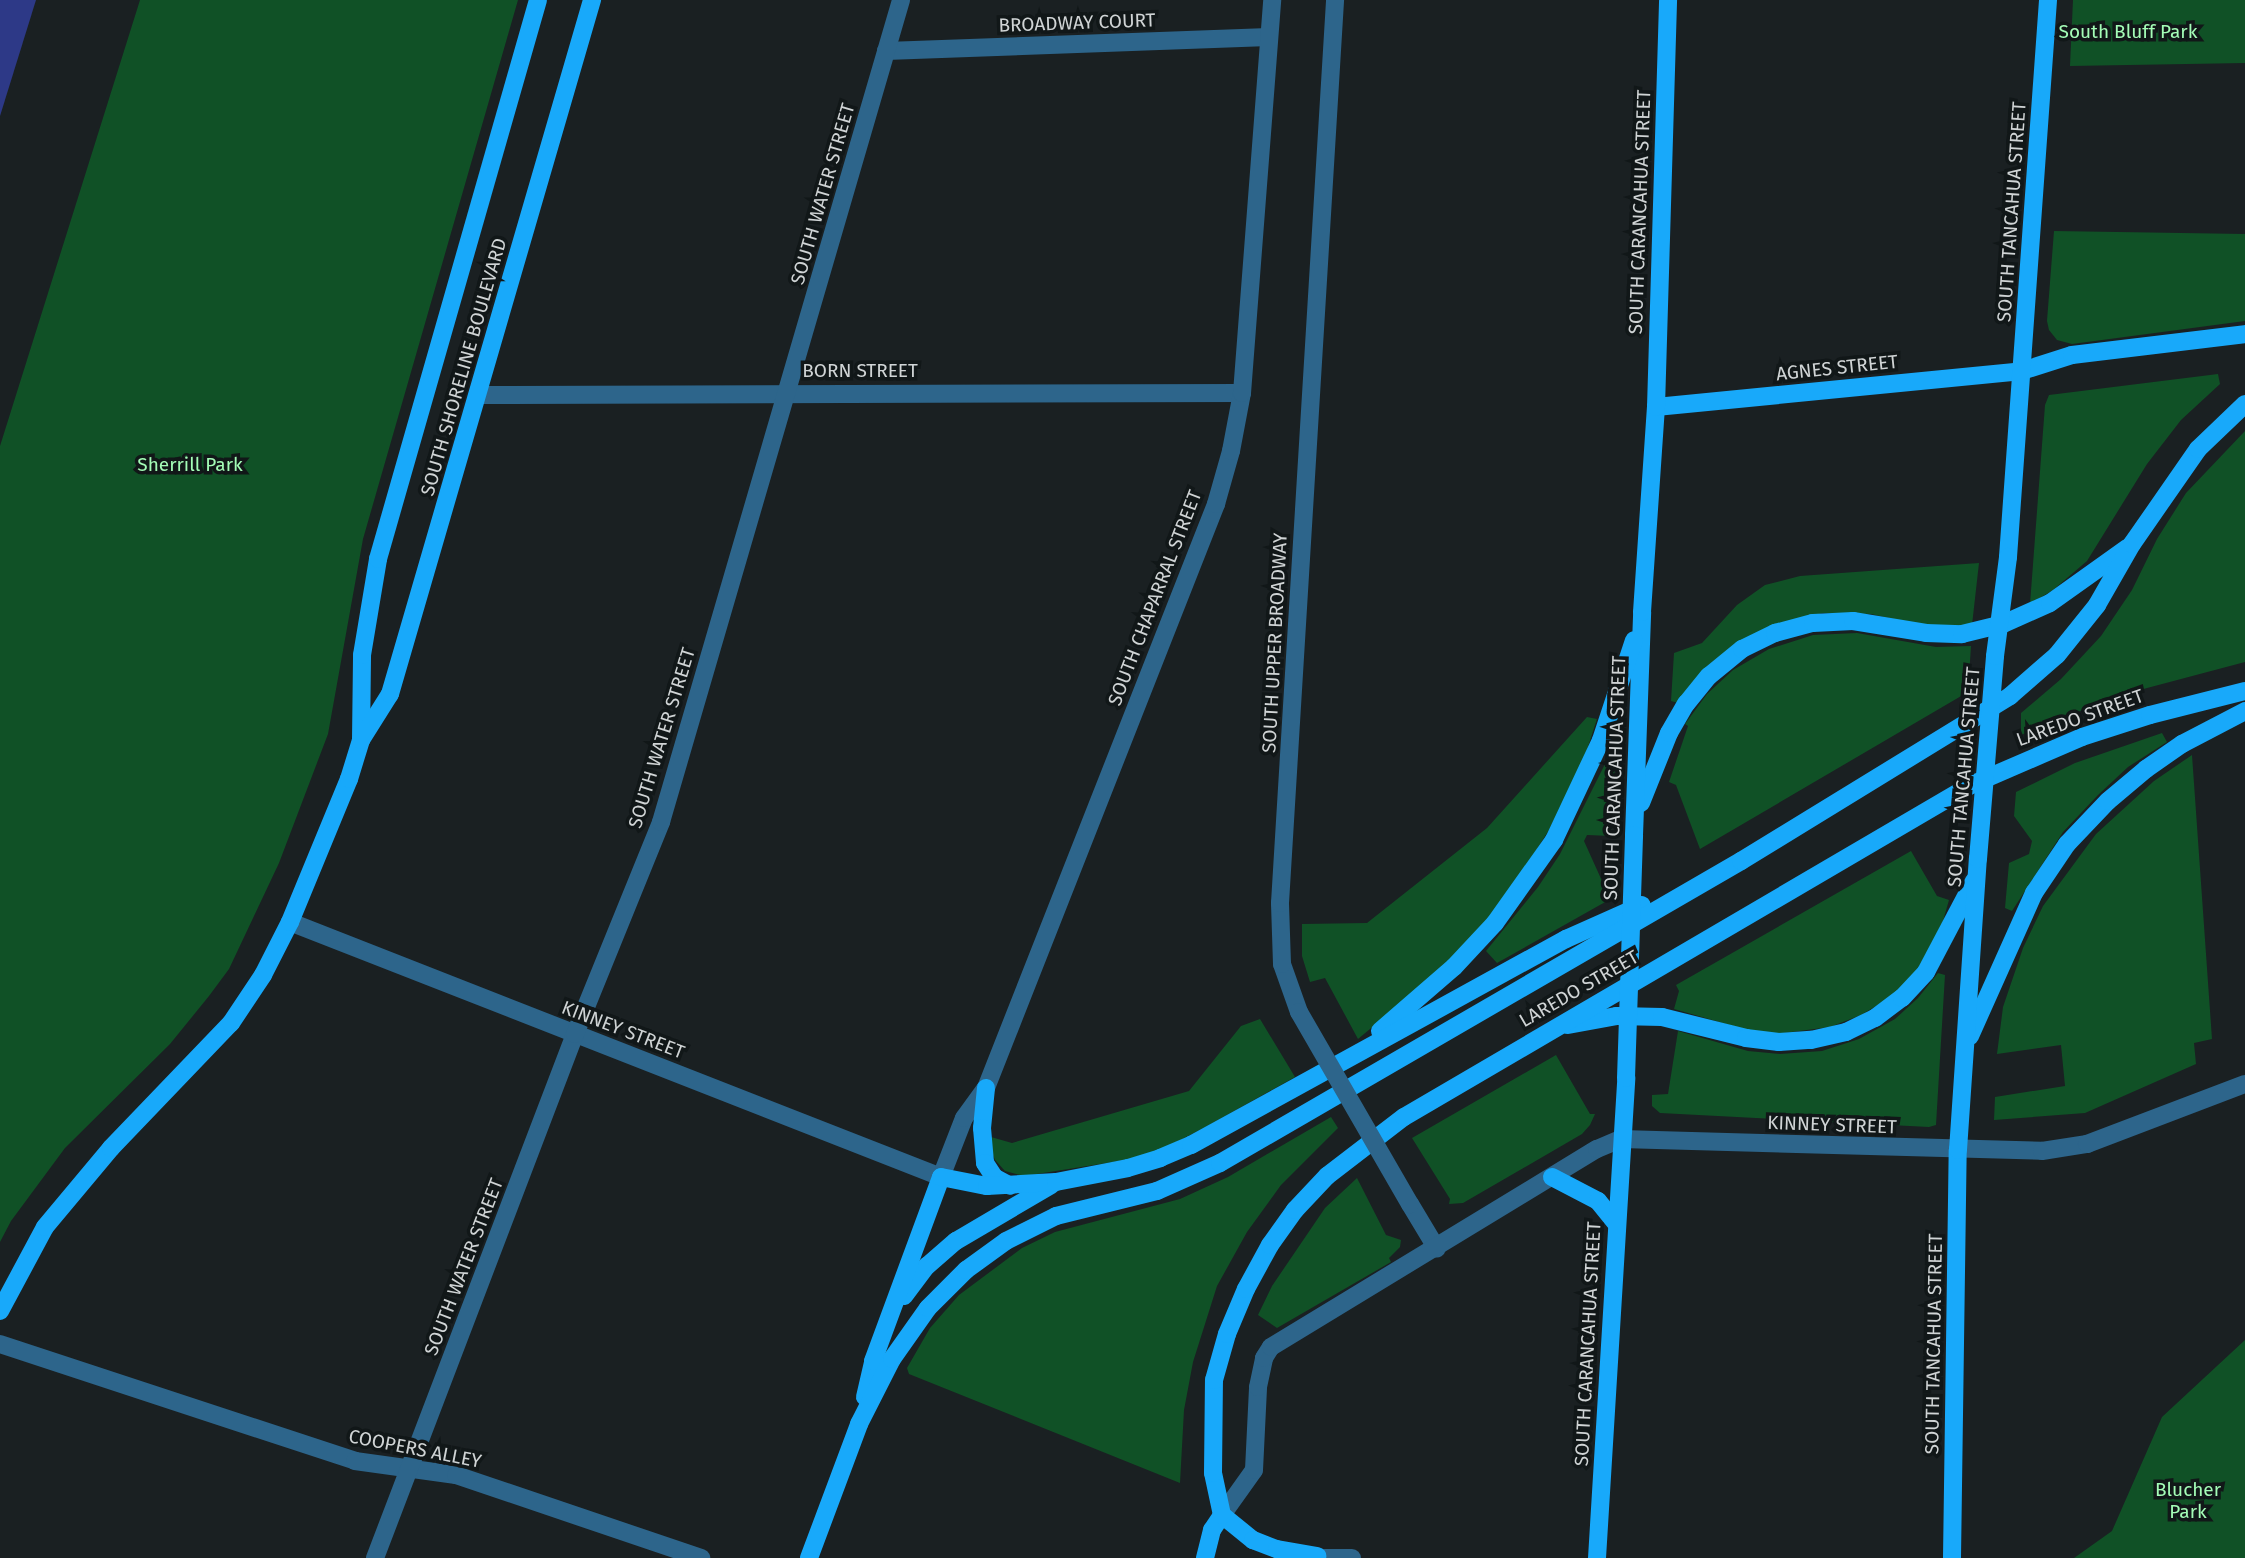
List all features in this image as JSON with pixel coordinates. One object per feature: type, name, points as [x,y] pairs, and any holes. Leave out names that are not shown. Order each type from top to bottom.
[{"type":"main road","name":"SOUTH SHORELINE BOULEVARD","points":[[361,740],[362,655],[378,559],[538,0]]},
{"type":"main road","name":"SOUTH SHORELINE BOULEVARD","points":[[0,1311],[45,1227],[111,1148],[231,1023],[263,975],[290,922],[349,779],[361,740],[390,694],[592,0]]},
{"type":"main road","name":"SOUTH CARANCAHUA STREET","points":[[1597,1558],[1626,1078],[1642,612],[1656,407],[1668,0]]},
{"type":"main road","name":"SOUTH TANCAHUA STREET","points":[[1952,1558],[1958,1150],[1962,1055],[1975,931],[1977,867],[1995,656],[2008,557],[2048,0]]},
{"type":"main road","name":"AGNES STREET","points":[[1656,407],[2022,371],[2072,355],[2245,334]]},
{"type":"main road","points":[[809,1558],[859,1424],[892,1360],[928,1308],[966,1270],[1006,1241],[1056,1216],[1157,1191],[1200,1174],[1741,861],[2010,696],[2057,655],[2096,606],[2132,544],[2198,449],[2245,404]]},
{"type":"main road","points":[[1635,826],[1669,733],[1686,704],[1709,676],[1742,649],[1775,633],[1814,623],[1853,621],[1926,633],[1962,634],[2003,624],[2050,603],[2132,544]]},
{"type":"main road","points":[[1342,1062],[1454,967],[1495,923],[1525,884],[1553,840],[1601,740],[1642,612]]},
{"type":"main road","name":"LAREDO STREET","points":[[1222,1515],[1213,1473],[1214,1380],[1227,1334],[1246,1289],[1270,1245],[1295,1210],[1327,1176],[1366,1144],[1404,1116],[1971,785],[2082,737],[2150,715],[2245,691]]},
{"type":"main road","points":[[1962,1055],[2006,949],[2034,892],[2067,844],[2108,801],[2146,769],[2182,744],[2245,710]]},
{"type":"main road","points":[[859,1424],[873,1361],[941,1177],[963,1184],[1010,1186],[1056,1182],[1128,1168],[1160,1158],[1566,939],[1741,861]]},
{"type":"main road","points":[[1555,1028],[1617,1016],[1662,1017],[1745,1038],[1779,1042],[1811,1040],[1846,1032],[1884,1012],[1926,972],[1977,867]]},
{"type":"main road","points":[[986,1088],[982,1128],[985,1163],[994,1177],[1010,1186]]},
{"type":"main road","points":[[1552,1177],[1598,1201],[1616,1223]]},
{"type":"main road","points":[[894,1310],[927,1266],[956,1241],[1056,1182]]},
{"type":"main road","points":[[1205,1558],[1212,1530],[1222,1515],[1253,1540],[1276,1549],[1314,1557]]},
{"type":"street","name":"SOUTH WATER STREET","points":[[375,1558],[575,1034],[661,822],[901,0]]},
{"type":"street","name":"SOUTH CHAPARRAL STREET","points":[[941,1177],[964,1118],[986,1088],[1216,504],[1231,451],[1242,393],[1272,0]]},
{"type":"street","name":"SOUTH UPPER BROADWAY","points":[[1335,0],[1280,903],[1282,964],[1299,1012],[1437,1249]]},
{"type":"street","name":"BROADWAY COURT","points":[[886,51],[1269,37]]},
{"type":"street","name":"BORN STREET","points":[[478,395],[787,392],[1242,393]]},
{"type":"street","name":"KINNEY STREET","points":[[290,922],[941,1177]]},
{"type":"street","name":"KINNEY STREET","points":[[1222,1515],[1254,1470],[1258,1387],[1264,1358],[1271,1348],[1437,1249],[1589,1153],[1621,1139],[2042,1151],[2087,1144],[2242,1085]]},
{"type":"street","name":"COOPERS ALLEY","points":[[0,1344],[355,1461],[456,1475],[701,1558]]},
{"type":"street","points":[[1314,1557],[1352,1558]]},
{"type":"green space","name":"Sherrill Park","points":[[140,0],[518,0],[363,539],[328,734],[279,863],[229,969],[170,1044],[65,1148],[11,1221],[0,1242],[0,446]]},
{"type":"green space","name":"South Bluff Park","points":[[2073,0],[2245,0],[2245,63],[2070,66]]},
{"type":"green space","points":[[2054,231],[2245,234],[2245,321],[2072,344],[2057,340],[2049,330],[2047,321]]},
{"type":"green space","points":[[2218,374],[2220,384],[2181,420],[2147,464],[2087,561],[2053,590],[2030,604],[2045,405],[2049,395]]},
{"type":"green space","points":[[2245,431],[2245,662],[2117,696],[2021,735],[2021,713],[2061,679],[2101,636],[2132,590],[2157,539],[2186,493]]},
{"type":"green space","points":[[1979,563],[1972,625],[1939,629],[1871,614],[1823,613],[1777,624],[1739,642],[1707,666],[1678,703],[1671,701],[1674,653],[1702,643],[1737,605],[1765,585],[1800,576]]},
{"type":"green space","points":[[1857,633],[1936,647],[1971,646],[1968,692],[1700,849],[1676,785],[1669,782],[1688,726],[1685,724],[1707,694],[1733,670],[1769,649],[1813,635]]},
{"type":"green space","points":[[1587,717],[1597,719],[1585,756],[1549,830],[1500,907],[1442,969],[1358,1039],[1325,978],[1310,982],[1302,956],[1302,924],[1367,923],[1487,828]]},
{"type":"green space","points":[[2162,733],[2167,742],[2128,767],[2098,795],[2063,832],[2012,911],[2005,908],[2009,863],[2029,854],[2032,841],[2014,816],[2016,792],[2075,763]]},
{"type":"green space","points":[[2192,755],[2212,1039],[2194,1043],[2196,1064],[2085,1113],[1994,1120],[1995,1097],[2065,1086],[2061,1045],[1997,1054],[2003,1007],[2023,948],[2043,906],[2096,834],[2154,781]]},
{"type":"green space","points":[[1607,760],[1615,761],[1611,836],[1587,835],[1584,841],[1607,892],[1607,901],[1497,963],[1486,951],[1538,887],[1560,854]]},
{"type":"green space","points":[[1911,851],[1937,896],[1949,900],[1943,921],[1926,957],[1907,983],[1886,1000],[1861,1015],[1830,1027],[1777,1034],[1747,1030],[1674,1009],[1679,991],[1676,985]]},
{"type":"green space","points":[[1938,973],[1945,975],[1936,1125],[1929,1127],[1660,1113],[1652,1106],[1652,1095],[1668,1094],[1678,1031],[1748,1051],[1780,1054],[1822,1051],[1859,1039],[1895,1019],[1918,998]]},
{"type":"green space","points":[[1260,1019],[1295,1077],[1209,1125],[1167,1147],[1132,1159],[1024,1176],[1005,1171],[995,1160],[991,1150],[991,1137],[1012,1143],[1189,1091],[1241,1026]]},
{"type":"green space","points":[[1556,1055],[1590,1114],[1595,1114],[1590,1125],[1582,1134],[1463,1203],[1449,1204],[1450,1199],[1412,1138]]},
{"type":"green space","points":[[1331,1117],[1338,1128],[1281,1185],[1247,1232],[1217,1286],[1193,1362],[1184,1410],[1180,1483],[909,1374],[907,1368],[930,1328],[959,1295],[1022,1248],[1055,1232],[1180,1199],[1228,1177]]},
{"type":"green space","points":[[1357,1178],[1386,1235],[1401,1240],[1400,1247],[1389,1258],[1391,1262],[1277,1328],[1258,1315],[1272,1286],[1325,1208]]},
{"type":"green space","name":"Blucher Park","points":[[2245,1340],[2245,1558],[2074,1558],[2112,1531],[2162,1417]]},
{"type":"shaded area","points":[[0,0],[36,0],[0,116]]}]
